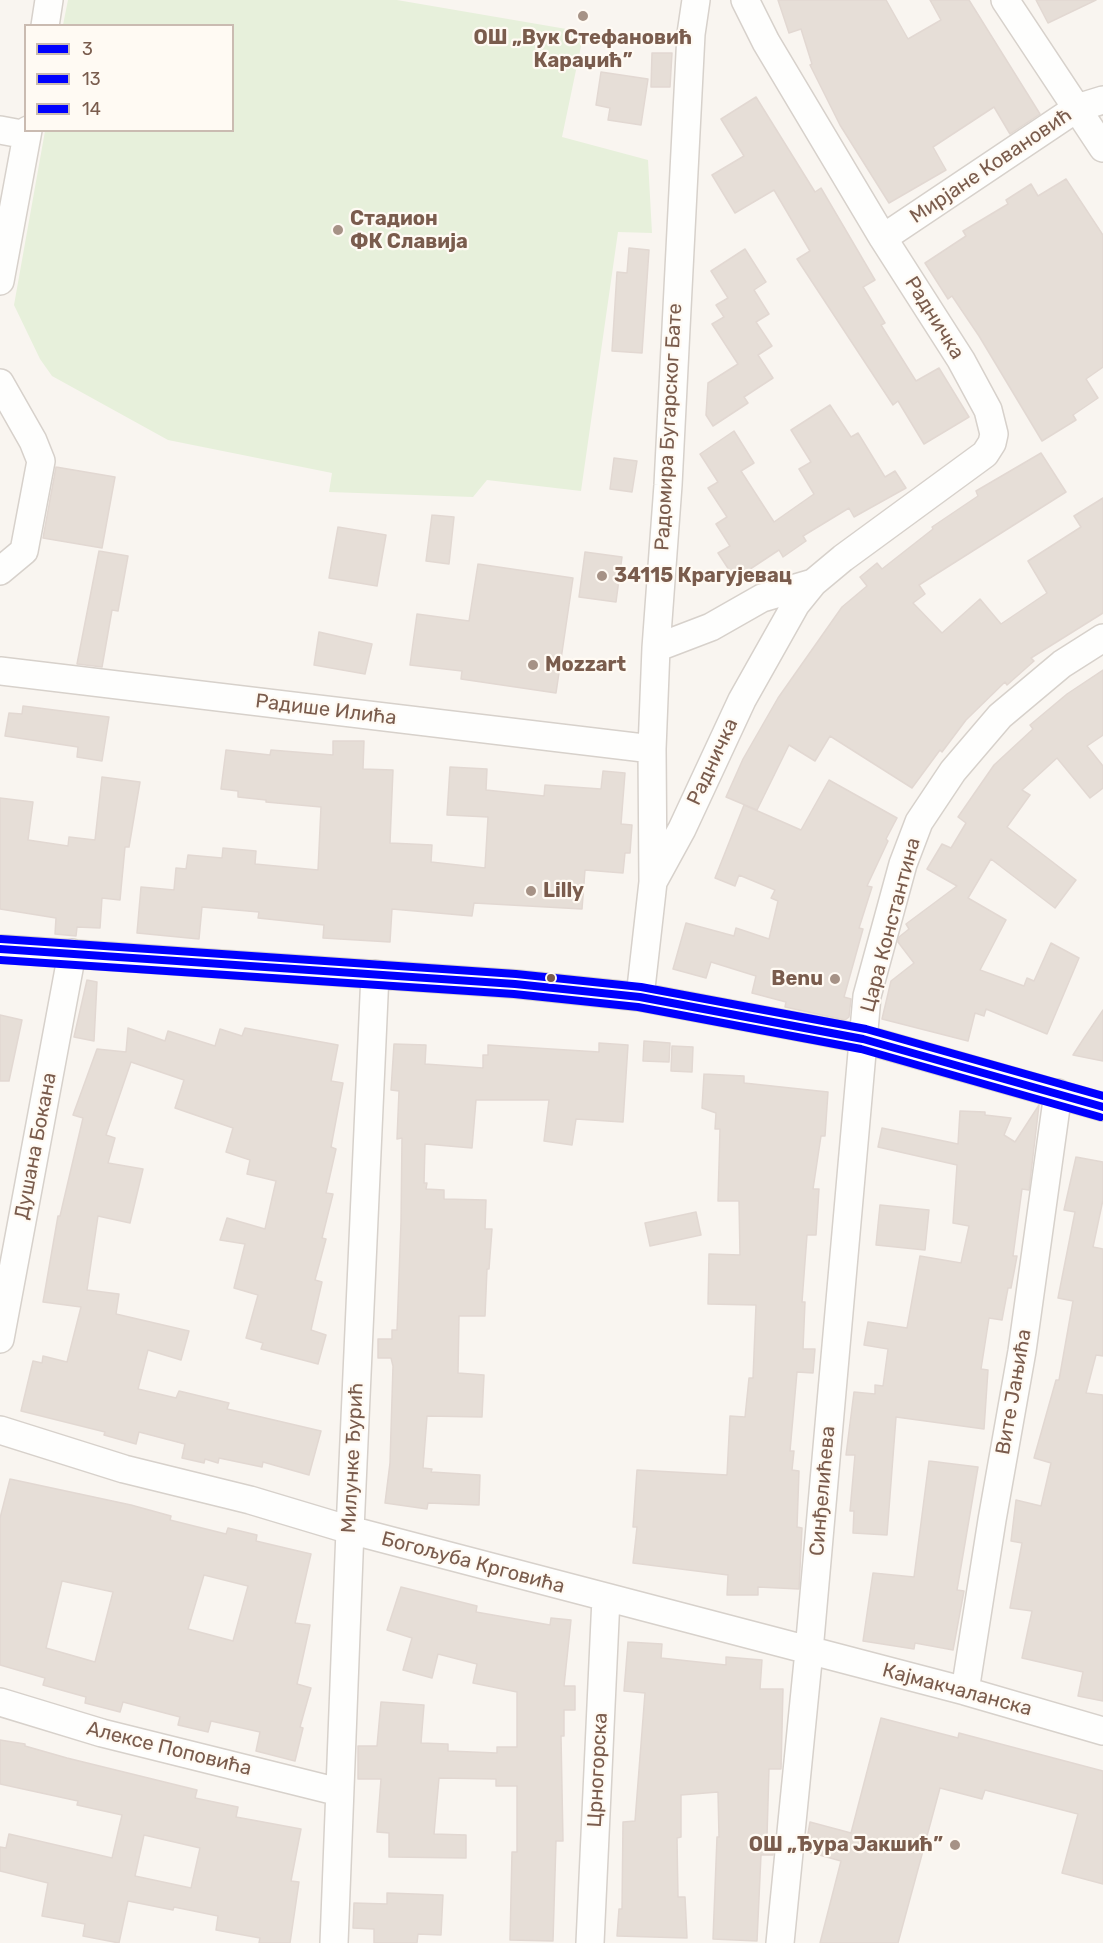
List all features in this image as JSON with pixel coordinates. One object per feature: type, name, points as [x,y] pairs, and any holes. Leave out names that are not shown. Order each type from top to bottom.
[{"type":"street","points":[[45,24],[49,0]]},
{"type":"street","name":"Радомира Бугарског Бате","points":[[640,998],[653,882],[652,749],[656,648],[668,485],[691,34],[696,0]]},
{"type":"street","name":"Радничка","points":[[653,882],[682,829],[742,700],[796,604],[813,583],[874,535],[974,463],[992,443],[992,422],[981,397],[928,307],[882,238],[766,42],[745,0]]},
{"type":"street","points":[[1005,0],[1103,148]]},
{"type":"street","name":"Мирјане Ковановић","points":[[882,238],[1077,108],[1103,100]]},
{"type":"street","points":[[0,130],[28,133],[0,281]]},
{"type":"street","points":[[0,384],[33,441],[41,462],[24,551],[0,571]]},
{"type":"street","name":"Радничка","points":[[656,648],[711,627],[762,598],[813,583]]},
{"type":"street","name":"Цара Константина","points":[[863,1039],[870,985],[903,864],[919,822],[953,771],[1000,716],[1062,664],[1103,638]]},
{"type":"street","name":"Радише Илића","points":[[0,671],[652,749]]},
{"type":"street","points":[[0,949],[515,984],[640,998],[863,1039],[1103,1107]]},
{"type":"street","name":"Душана Бокана","points":[[0,1339],[72,953]]},
{"type":"street","name":"Милунке Ђурић","points":[[334,1943],[375,974]]},
{"type":"street","name":"Синђелићева","points":[[780,1943],[809,1651],[863,1039]]},
{"type":"street","name":"Вите Јањића","points":[[965,1691],[992,1520],[1023,1351],[1058,1093]]},
{"type":"street","name":"Богољуба Крговића","points":[[0,1430],[57,1450],[809,1651]]},
{"type":"street","name":"Црногорска","points":[[590,1943],[606,1598]]},
{"type":"street","name":"Кајмакчаланска","points":[[809,1651],[965,1691],[1103,1731]]},
{"type":"street","name":"Алексе Поповића","points":[[0,1702],[102,1733],[339,1792]]},
{"type":"green space","points":[[68,0],[397,0],[584,32],[562,137],[648,160],[652,233],[618,232],[581,491],[487,480],[473,497],[329,492],[332,473],[168,440],[52,376],[40,359],[14,305],[45,132],[234,132],[234,24],[63,24]]},
{"type":"building","points":[[778,0],[886,0],[908,39],[941,20],[930,0],[969,0],[1040,114],[1010,134],[994,107],[933,147],[946,170],[889,203],[840,125],[810,65],[812,64],[801,29],[789,33]]},
{"type":"building","points":[[1036,0],[1096,0],[1048,23]]},
{"type":"building","points":[[652,53],[672,53],[670,87],[651,87]]},
{"type":"building","points":[[601,72],[648,79],[641,125],[608,120],[610,108],[596,105]]},
{"type":"building","points":[[756,97],[815,192],[821,188],[875,280],[863,287],[885,323],[881,325],[916,381],[939,368],[969,417],[924,444],[898,401],[893,405],[797,259],[810,251],[774,190],[735,213],[712,175],[744,156],[721,119]]},
{"type":"building","points":[[1066,179],[1103,235],[1103,367],[1086,379],[1098,398],[1073,415],[1076,420],[1042,441],[979,336],[952,296],[948,299],[925,263],[966,236],[963,231],[1008,204],[1006,200],[1031,184],[1038,196]]},
{"type":"building","points":[[629,248],[649,250],[642,353],[612,351],[617,272],[627,273]]},
{"type":"building","points":[[745,249],[766,282],[754,290],[769,314],[756,322],[772,346],[758,355],[773,378],[744,397],[748,403],[713,426],[706,415],[708,383],[738,364],[712,324],[724,317],[716,305],[728,298],[711,271]]},
{"type":"building","points":[[830,405],[851,437],[858,433],[885,477],[895,471],[906,488],[854,517],[849,508],[803,536],[806,541],[783,557],[779,550],[735,579],[718,553],[730,546],[716,524],[727,517],[708,488],[718,482],[700,454],[734,431],[754,463],[741,471],[774,522],[814,494],[799,469],[811,462],[791,430]]},
{"type":"building","points":[[1041,453],[1066,492],[919,585],[925,594],[913,603],[942,633],[980,599],[1001,624],[1047,593],[1028,561],[1081,527],[1074,516],[1103,498],[1103,613],[1031,658],[1034,661],[1007,685],[1005,682],[966,720],[912,788],[830,736],[815,761],[789,745],[757,810],[726,797],[743,759],[778,698],[842,607],[867,586],[860,577],[877,563],[882,569],[933,529],[932,527],[978,496],[976,491]]},
{"type":"building","points":[[614,458],[637,461],[632,492],[610,489]]},
{"type":"building","points":[[56,467],[115,477],[102,548],[43,538]]},
{"type":"building","points":[[432,515],[454,517],[449,564],[426,561]]},
{"type":"building","points":[[338,527],[386,535],[377,586],[329,578]]},
{"type":"building","points":[[99,551],[128,556],[118,611],[112,610],[102,667],[77,664]]},
{"type":"building","points":[[585,552],[622,557],[616,602],[579,597]]},
{"type":"building","points":[[478,564],[573,578],[556,693],[461,679],[462,671],[410,665],[417,614],[469,621]]},
{"type":"building","points":[[319,632],[372,644],[365,674],[314,665]]},
{"type":"building","points":[[1103,670],[1103,735],[1087,746],[1103,766],[1103,788],[1090,798],[1057,758],[1022,790],[1030,795],[1007,827],[1076,880],[1055,908],[991,859],[968,898],[1006,920],[980,970],[1024,986],[1027,978],[1034,981],[1051,943],[1079,958],[1047,1034],[986,1009],[984,1016],[975,1013],[968,1041],[882,1019],[891,981],[914,963],[898,942],[899,937],[909,929],[906,924],[957,886],[927,869],[942,844],[951,848],[966,823],[958,817],[994,765],[1033,729],[1030,725],[1067,694]]},
{"type":"building","points":[[23,706],[109,717],[102,761],[77,757],[78,747],[5,736],[9,713],[22,714]]},
{"type":"building","points":[[333,741],[364,741],[363,769],[393,770],[390,843],[432,845],[431,862],[485,868],[488,817],[447,815],[450,767],[487,769],[486,790],[544,796],[545,785],[601,789],[603,771],[625,773],[621,824],[632,825],[630,853],[625,853],[623,873],[585,870],[582,909],[474,903],[472,916],[392,909],[390,942],[323,938],[324,925],[258,918],[259,912],[202,907],[199,939],[137,933],[141,887],[174,890],[176,868],[186,869],[188,855],[222,858],[223,848],[256,851],[255,864],[318,870],[321,807],[238,797],[238,791],[221,789],[226,750],[270,755],[271,750],[333,755]]},
{"type":"building","points":[[102,777],[140,782],[129,847],[125,847],[120,900],[102,898],[100,928],[77,927],[76,936],[55,934],[56,918],[0,909],[0,798],[33,802],[28,840],[68,846],[69,837],[95,840]]},
{"type":"building","points":[[829,780],[897,818],[867,886],[872,887],[859,928],[863,929],[844,997],[851,999],[849,1017],[845,1020],[785,1007],[786,1002],[752,993],[756,976],[711,962],[706,978],[673,969],[686,923],[734,936],[736,928],[769,939],[778,901],[771,898],[775,890],[739,875],[735,886],[715,878],[744,805],[801,830]]},
{"type":"building","points":[[87,980],[97,982],[94,1041],[74,1037]]},
{"type":"building","points":[[1103,1010],[1103,1061],[1073,1055],[1084,1038]]},
{"type":"building","points":[[0,1015],[22,1020],[9,1081],[0,1081]]},
{"type":"building","points":[[128,1028],[165,1041],[168,1031],[215,1046],[220,1029],[242,1036],[245,1028],[338,1045],[331,1081],[343,1083],[331,1147],[336,1149],[326,1193],[333,1194],[322,1238],[326,1239],[315,1280],[322,1282],[311,1330],[326,1335],[318,1364],[261,1349],[263,1343],[246,1338],[258,1295],[234,1288],[245,1244],[220,1240],[227,1218],[265,1229],[276,1181],[247,1174],[250,1160],[226,1152],[233,1128],[175,1108],[184,1080],[131,1062],[106,1135],[115,1138],[108,1163],[143,1169],[130,1223],[98,1216],[87,1290],[119,1294],[116,1314],[189,1331],[181,1360],[148,1350],[138,1389],[176,1398],[179,1391],[229,1403],[227,1409],[321,1431],[309,1475],[263,1462],[262,1467],[219,1458],[218,1463],[205,1459],[204,1463],[182,1458],[185,1444],[139,1432],[136,1444],[104,1435],[105,1432],[21,1411],[33,1361],[42,1363],[43,1356],[67,1362],[81,1307],[43,1302],[58,1216],[60,1216],[83,1118],[73,1115],[97,1049],[126,1052]]},
{"type":"building","points":[[644,1041],[670,1043],[669,1062],[643,1061]]},
{"type":"building","points":[[599,1043],[628,1045],[623,1122],[576,1119],[572,1145],[544,1141],[549,1100],[476,1100],[472,1148],[425,1144],[424,1183],[427,1183],[426,1189],[444,1190],[444,1199],[486,1200],[485,1229],[492,1229],[485,1316],[459,1316],[458,1373],[484,1375],[482,1417],[427,1416],[423,1468],[432,1469],[431,1472],[480,1475],[479,1505],[428,1503],[427,1509],[385,1503],[390,1463],[393,1366],[391,1358],[378,1358],[378,1339],[392,1339],[392,1330],[397,1330],[401,1222],[402,1138],[397,1139],[399,1091],[391,1090],[394,1044],[426,1045],[425,1064],[483,1068],[483,1055],[488,1055],[488,1045],[599,1052]]},
{"type":"building","points":[[672,1046],[693,1047],[692,1072],[671,1071]]},
{"type":"building","points":[[704,1074],[744,1076],[744,1083],[828,1092],[825,1136],[821,1136],[813,1189],[819,1189],[816,1235],[807,1235],[802,1302],[805,1302],[803,1349],[815,1349],[813,1373],[797,1372],[790,1451],[794,1451],[792,1470],[799,1471],[797,1527],[802,1528],[799,1589],[758,1587],[758,1595],[727,1595],[728,1575],[633,1563],[637,1527],[633,1527],[637,1470],[727,1475],[730,1416],[745,1417],[749,1378],[753,1378],[756,1305],[708,1304],[709,1254],[740,1255],[739,1201],[718,1201],[720,1129],[715,1129],[716,1113],[702,1108]]},
{"type":"building","points":[[1039,1105],[1029,1190],[1022,1189],[1013,1256],[1017,1256],[1011,1288],[1008,1288],[1002,1320],[989,1318],[981,1369],[988,1370],[984,1429],[896,1417],[887,1535],[853,1533],[854,1511],[850,1511],[855,1455],[846,1455],[854,1392],[875,1394],[875,1385],[883,1386],[888,1349],[864,1345],[868,1322],[907,1328],[920,1256],[961,1263],[969,1226],[953,1223],[957,1165],[878,1147],[882,1128],[958,1144],[960,1111],[985,1112],[985,1115],[1011,1118],[1004,1135],[1015,1142]]},
{"type":"building","points":[[1076,1157],[1103,1162],[1103,1200],[1093,1247],[1103,1249],[1103,1356],[1096,1355],[1086,1393],[1103,1395],[1103,1701],[1078,1696],[1083,1672],[1022,1658],[1032,1611],[1010,1608],[1022,1543],[1011,1541],[1016,1500],[1041,1506],[1051,1463],[1034,1458],[1056,1380],[1059,1380],[1073,1301],[1058,1298],[1075,1212],[1064,1210]]},
{"type":"building","points":[[880,1205],[929,1210],[925,1250],[876,1245]]},
{"type":"building","points":[[696,1212],[701,1235],[650,1246],[645,1223]]},
{"type":"building","points":[[929,1461],[978,1467],[957,1590],[964,1591],[953,1650],[915,1643],[914,1649],[863,1641],[873,1573],[914,1577]]},
{"type":"building","points":[[10,1479],[131,1505],[171,1516],[170,1520],[226,1534],[228,1528],[257,1535],[256,1541],[311,1554],[295,1623],[310,1625],[297,1684],[311,1688],[300,1727],[303,1728],[295,1761],[256,1751],[260,1732],[211,1721],[208,1732],[178,1725],[180,1717],[123,1702],[120,1712],[85,1703],[86,1697],[43,1685],[45,1678],[0,1665],[0,1518]],"holes":[[[204,1575],[248,1586],[233,1641],[188,1629]],[[62,1581],[113,1592],[95,1662],[46,1648]]]},
{"type":"building","points":[[401,1587],[477,1606],[476,1612],[550,1625],[551,1618],[571,1620],[564,1686],[575,1686],[575,1710],[564,1710],[564,1736],[561,1736],[563,1841],[556,1841],[553,1941],[510,1940],[512,1852],[517,1852],[517,1786],[496,1786],[496,1779],[439,1778],[434,1834],[466,1835],[466,1858],[389,1857],[389,1833],[377,1832],[381,1779],[358,1779],[358,1746],[377,1746],[381,1702],[424,1705],[421,1743],[448,1744],[448,1751],[497,1753],[497,1747],[517,1747],[517,1692],[473,1683],[477,1664],[438,1654],[432,1678],[403,1670],[412,1638],[387,1630]]},
{"type":"building","points":[[628,1642],[662,1644],[661,1658],[726,1665],[726,1657],[762,1660],[760,1689],[783,1689],[781,1769],[769,1769],[767,1836],[775,1836],[773,1855],[761,1855],[757,1941],[713,1939],[717,1837],[719,1837],[718,1792],[681,1795],[681,1837],[677,1838],[678,1897],[685,1897],[687,1938],[617,1936],[619,1909],[622,1909],[623,1822],[635,1821],[645,1693],[624,1691]]},
{"type":"building","points":[[881,1718],[958,1738],[959,1733],[1103,1771],[1103,1884],[1062,1873],[1078,1814],[985,1790],[982,1799],[940,1788],[898,1943],[820,1943],[841,1861],[805,1851],[810,1822],[851,1833]]},
{"type":"building","points":[[0,1740],[25,1744],[25,1746],[67,1758],[197,1790],[195,1798],[238,1807],[236,1817],[301,1829],[291,1881],[299,1882],[290,1943],[259,1943],[260,1938],[216,1930],[218,1916],[128,1901],[119,1943],[83,1936],[85,1924],[42,1916],[48,1883],[0,1871],[0,1847],[6,1848],[9,1834],[112,1858],[122,1815],[77,1805],[78,1801],[0,1784]],"holes":[[[144,1835],[200,1848],[191,1888],[135,1876]]]},
{"type":"building","points":[[387,1893],[443,1895],[441,1935],[418,1934],[417,1943],[374,1943],[374,1929],[353,1928],[354,1903],[387,1904]]},
{"type":"transit line","name":"14","points":[[1,939],[516,974],[641,987],[866,1029],[1103,1096]]},
{"type":"transit line","name":"3","points":[[0,949],[515,984],[640,997],[863,1039],[1103,1107]]},
{"type":"transit line","name":"13","points":[[0,960],[514,994],[638,1007],[861,1049],[1100,1117]]},
{"type":"place","name":"ОШ „Вук Стефановић Караџић”","points":[[583,16]]},
{"type":"place","name":"Стадион ФК Славија","points":[[338,230]]},
{"type":"place","name":"34115 Крагујевац","points":[[602,576]]},
{"type":"place","name":"Mozzart","points":[[533,665]]},
{"type":"place","name":"Lilly","points":[[531,891]]},
{"type":"place","name":"Benu","points":[[835,979]]},
{"type":"place","name":"ОШ „Ђура Јакшић”","points":[[955,1845]]}]
